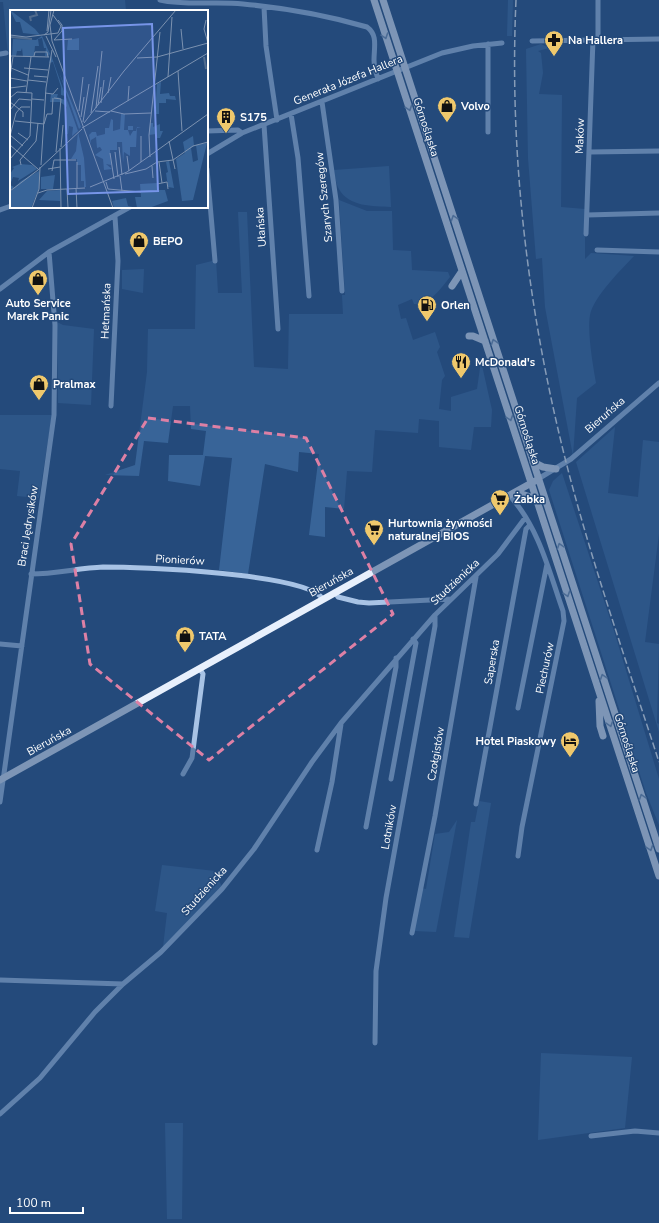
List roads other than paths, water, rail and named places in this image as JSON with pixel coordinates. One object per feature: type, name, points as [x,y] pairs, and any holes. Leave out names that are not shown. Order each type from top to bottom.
[{"type":"main road","name":"Górnośląska","points":[[374,0],[659,876]]},
{"type":"main road","name":"Górnośląska","points":[[382,0],[659,849]]},
{"type":"main road","points":[[452,286],[462,271]]},
{"type":"main road","points":[[469,336],[473,336],[485,342]]},
{"type":"main road","points":[[533,462],[543,467],[556,469]]},
{"type":"main road","name":"Bieruńska","points":[[2,779],[538,479]]},
{"type":"main road","points":[[513,494],[536,499]]},
{"type":"main road","points":[[598,687],[600,726],[603,736]]},
{"type":"street","points":[[160,0],[172,3],[219,2],[264,7],[320,15],[367,27],[373,31],[375,37],[374,60],[378,79]]},
{"type":"street","name":"Maków","points":[[586,234],[598,0]]},
{"type":"street","points":[[264,7],[266,46],[271,90],[277,120]]},
{"type":"street","points":[[532,41],[659,39]]},
{"type":"street","name":"Generała Józefa Hallera","points":[[208,153],[242,133],[452,50],[502,43]]},
{"type":"street","points":[[488,44],[488,132]]},
{"type":"street","points":[[0,54],[6,53]]},
{"type":"street","name":"Szarych Szeregów","points":[[322,102],[336,200],[342,291]]},
{"type":"street","points":[[292,114],[298,158],[308,296]]},
{"type":"street","name":"Ułańska","points":[[264,125],[278,329]]},
{"type":"street","points":[[208,131],[238,130],[242,133]]},
{"type":"street","points":[[590,152],[659,151]]},
{"type":"street","points":[[208,179],[216,261]]},
{"type":"street","points":[[0,210],[10,206]]},
{"type":"street","points":[[0,289],[49,252],[116,217],[129,208]]},
{"type":"street","points":[[587,215],[659,213]]},
{"type":"street","name":"Hetmańska","points":[[111,406],[118,267],[116,217]]},
{"type":"street","points":[[597,250],[659,252]]},
{"type":"street","name":"Braci Jędrysików","points":[[0,802],[54,415],[55,325],[49,252]]},
{"type":"street","name":"Bieruńska","points":[[538,479],[556,469],[577,454],[659,383]]},
{"type":"street","name":"Piechurów","points":[[513,494],[525,518],[536,533],[563,612],[563,630],[522,827],[518,856]]},
{"type":"street","name":"Studzienicka","points":[[0,1114],[40,1078],[95,1012],[123,984],[161,952],[222,889],[254,849],[312,762],[341,723],[435,615],[476,577],[498,554],[525,518]]},
{"type":"street","name":"Saperska","points":[[476,804],[526,529],[530,525]]},
{"type":"street","points":[[518,708],[547,563]]},
{"type":"street","name":"Pionierów","points":[[31,574],[49,574],[103,567],[192,570],[232,574],[300,587],[319,594],[323,599]]},
{"type":"street","name":"Czołgistów","points":[[412,933],[436,816],[476,577]]},
{"type":"street","points":[[335,592],[338,597],[358,602],[451,599]]},
{"type":"street","name":"Lotników","points":[[375,1043],[376,972],[386,898],[435,626],[435,615]]},
{"type":"street","points":[[391,779],[416,643],[413,639]]},
{"type":"street","points":[[0,644],[22,646]]},
{"type":"street","points":[[366,827],[396,667],[396,658]]},
{"type":"street","points":[[184,774],[192,758],[203,674],[200,669]]},
{"type":"street","points":[[317,850],[332,782],[341,723]]},
{"type":"street","points":[[0,980],[123,984]]},
{"type":"street","points":[[591,1136],[635,1131],[659,1133]]},
{"type":"railway","points":[[516,0],[515,58],[519,175],[524,233],[541,348],[566,462],[576,500],[610,613],[659,762]]},
{"type":"place","name":"Na Hallera","points":[[554,57]]},
{"type":"place","name":"Volvo","points":[[447,123]]},
{"type":"place","name":"S175","points":[[226,134]]},
{"type":"place","name":"BEPO","points":[[139,258]]},
{"type":"place","name":"Auto Service Marek Panic","points":[[38,296]]},
{"type":"place","name":"Orlen","points":[[427,322]]},
{"type":"place","name":"McDonald's","points":[[461,379]]},
{"type":"place","name":"Pralmax","points":[[39,401]]},
{"type":"place","name":"Żabka","points":[[500,516]]},
{"type":"place","name":"Hurtownia żywności naturalnej BIOS","points":[[374,546]]},
{"type":"place","name":"TATA","points":[[185,653]]},
{"type":"place","name":"Hotel Piaskowy","points":[[570,758]]}]
